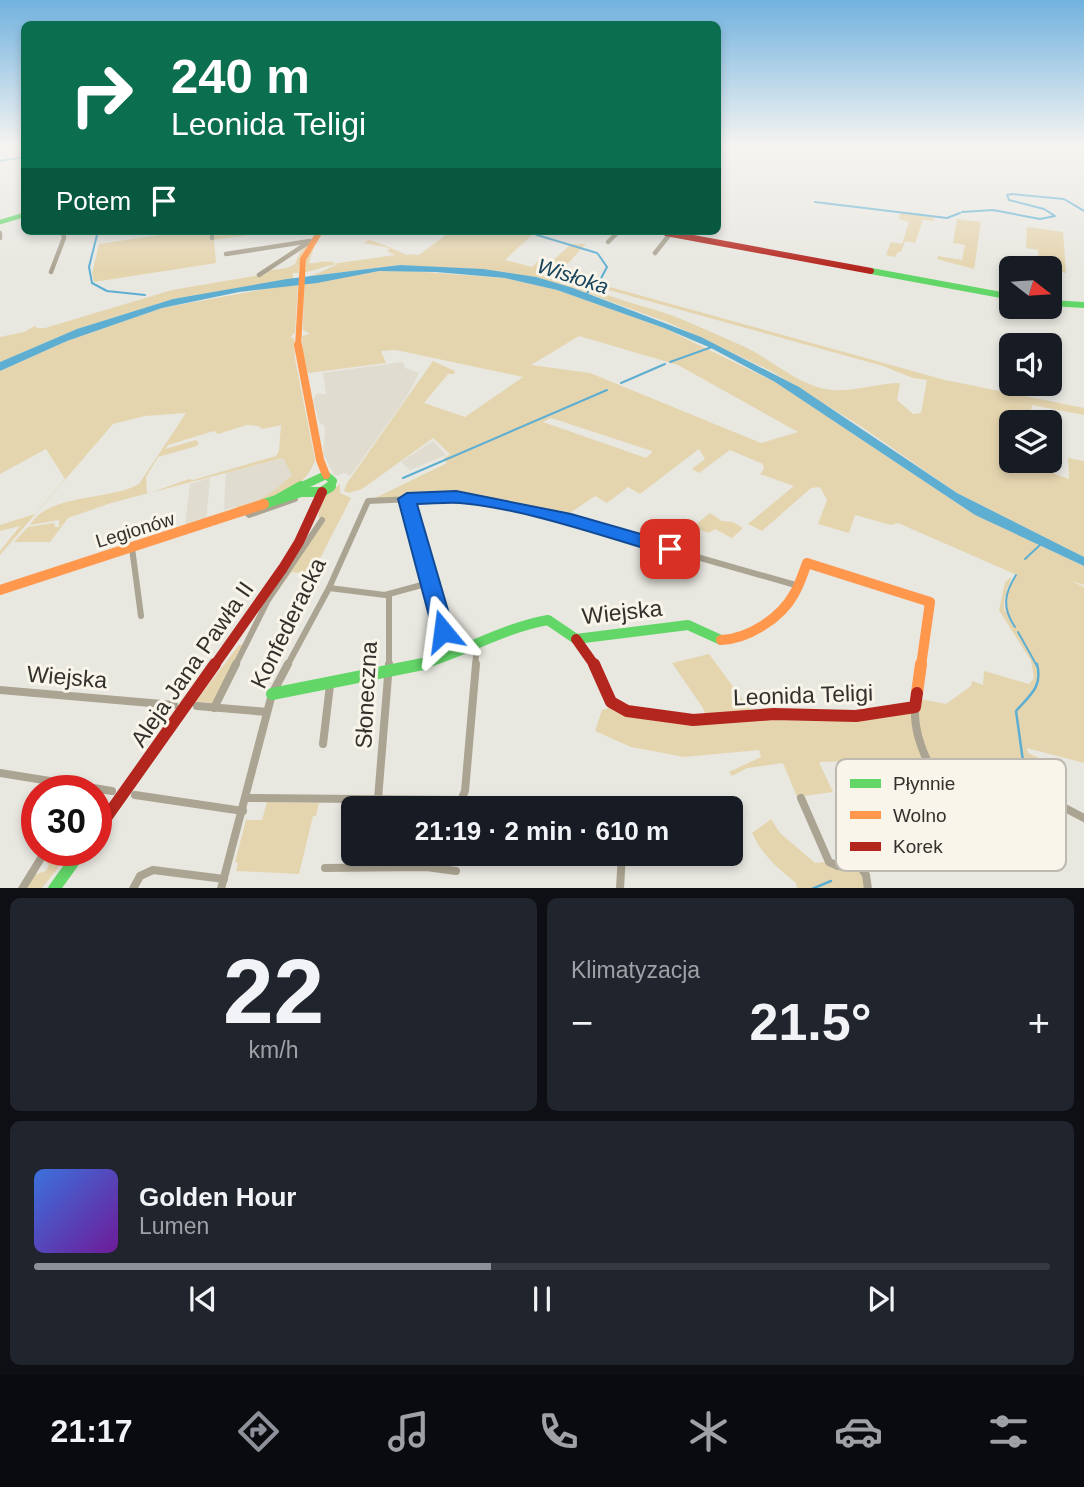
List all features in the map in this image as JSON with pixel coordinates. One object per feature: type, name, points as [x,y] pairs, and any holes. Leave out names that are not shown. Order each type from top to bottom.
[{"type":"street","points":[[0,222],[21,216]]},
{"type":"street","points":[[51,272],[60,250],[62,235]]},
{"type":"street","points":[[259,275],[316,235]]},
{"type":"street","points":[[608,242],[615,235]]},
{"type":"street","points":[[655,253],[666,235]]},
{"type":"street","points":[[684,235],[999,295]]},
{"type":"street","points":[[226,254],[312,240]]},
{"type":"street","points":[[312,240],[301,270],[298,335],[299,356],[320,460],[326,475],[315,476]]},
{"type":"street","points":[[1062,304],[1084,305]]},
{"type":"street","points":[[308,490],[320,460]]},
{"type":"street","name":"Aleja Jana Pawła II","points":[[112,809],[283,568],[322,492],[333,484],[332,478],[326,475]]},
{"type":"street","points":[[308,490],[322,492]]},
{"type":"street","points":[[308,490],[314,498],[312,514]]},
{"type":"street","name":"Legionów","points":[[0,590],[308,490]]},
{"type":"street","points":[[245,511],[249,515],[295,499]]},
{"type":"street","points":[[450,655],[407,499],[477,499],[571,521],[799,586],[807,563],[930,602],[914,722],[919,746],[927,759]]},
{"type":"street","name":"Konfederacka","points":[[223,884],[272,694],[329,588],[368,501],[407,499]]},
{"type":"street","points":[[214,708],[268,600],[322,520]]},
{"type":"street","points":[[132,548],[141,616]]},
{"type":"street","points":[[329,588],[388,594],[429,583]]},
{"type":"street","name":"Wiejska","points":[[272,694],[389,672],[477,646],[512,627],[538,620],[548,620],[576,639],[688,625],[719,640],[731,642],[776,614],[792,598],[799,586]]},
{"type":"street","name":"Słoneczna","points":[[378,796],[389,672],[388,594]]},
{"type":"street","name":"Leonida Teligi","points":[[576,639],[593,662],[611,702],[618,708],[632,712],[693,720],[774,714],[843,717],[915,707]]},
{"type":"street","points":[[463,796],[477,646]]},
{"type":"street","points":[[323,744],[330,685]]},
{"type":"street","name":"Wiejska","points":[[0,691],[174,705]]},
{"type":"street","points":[[197,706],[267,712]]},
{"type":"street","points":[[0,773],[21,776]]},
{"type":"street","points":[[135,795],[243,811]]},
{"type":"street","points":[[247,798],[341,799]]},
{"type":"street","points":[[801,798],[828,862],[836,865]]},
{"type":"street","points":[[1066,809],[1084,818]]},
{"type":"street","points":[[22,888],[36,866]]},
{"type":"street","points":[[54,888],[70,866]]},
{"type":"street","points":[[620,888],[621,866]]},
{"type":"street","points":[[325,868],[426,867],[456,871]]},
{"type":"street","points":[[133,888],[145,873],[153,870],[223,884]]},
{"type":"street","points":[[863,871],[868,888]]},
{"type":"shaded area","points":[[900,213],[935,217],[934,221],[923,220],[915,243],[905,241],[901,252],[895,257],[886,255],[891,242],[902,244],[909,222],[899,219]]},
{"type":"shaded area","points":[[957,219],[981,222],[974,269],[937,259],[938,256],[962,260],[965,245],[953,243]]},
{"type":"shaded area","points":[[1027,227],[1063,232],[1066,273],[1062,272],[1062,256],[1038,256],[1038,250],[1026,248]]},
{"type":"shaded area","points":[[160,235],[248,235],[214,240],[216,263],[94,282],[92,274],[99,244]]},
{"type":"shaded area","points":[[446,235],[532,235],[505,260],[532,267],[540,259],[549,264],[571,244],[586,244],[559,273],[945,380],[999,391],[999,396],[1024,396],[1084,408],[1084,415],[1032,405],[1031,410],[999,410],[999,473],[1052,473],[1069,479],[1068,458],[1084,461],[1084,557],[957,493],[862,427],[771,371],[667,322],[573,288],[505,272],[400,265],[304,277],[339,264],[333,265],[305,272],[293,273],[293,279],[173,299],[77,329],[0,362],[0,337],[24,332],[35,326],[45,328],[172,290],[267,274],[265,272],[287,268],[295,264],[300,252],[310,242],[302,254],[298,272],[306,270],[306,255],[314,247],[309,263],[335,262],[332,264],[395,255],[387,251],[390,248],[363,243],[369,240],[381,244],[412,257],[407,254],[419,255]],"holes":[[[609,290],[927,380],[921,413],[913,414],[897,400],[900,383],[843,390],[814,386],[794,377],[755,352],[705,329],[672,315],[605,294]]]},
{"type":"shaded area","points":[[397,270],[505,278],[557,290],[664,328],[775,382],[975,515],[1084,566],[1084,585],[1071,581],[1084,587],[1084,763],[1027,748],[1028,753],[1041,759],[836,759],[836,761],[819,762],[833,792],[797,797],[783,763],[747,768],[732,776],[729,772],[761,757],[759,750],[684,757],[631,747],[595,731],[602,710],[616,706],[708,722],[703,708],[672,663],[709,654],[751,711],[882,714],[919,699],[946,704],[971,686],[972,681],[983,685],[984,671],[1029,684],[1034,678],[1031,661],[999,610],[1005,582],[1011,577],[1009,585],[1017,575],[898,523],[891,525],[855,515],[849,533],[818,524],[827,500],[820,487],[811,488],[762,531],[748,524],[794,486],[760,474],[764,469],[763,464],[730,450],[699,473],[692,469],[705,459],[699,449],[640,494],[628,487],[607,503],[595,496],[564,517],[467,496],[373,499],[447,463],[443,459],[450,454],[433,438],[362,489],[349,493],[344,491],[433,361],[455,371],[454,374],[448,374],[424,403],[465,417],[523,377],[396,350],[381,351],[386,363],[308,373],[303,356],[302,336],[310,334],[303,330],[304,284],[367,272]],"holes":[[[579,336],[678,365],[798,432],[761,443],[590,373],[531,365]],[[551,418],[652,451],[646,458],[543,422]]]},
{"type":"shaded area","points":[[298,283],[295,332],[290,338],[294,338],[295,359],[315,460],[310,471],[303,480],[283,493],[237,509],[237,506],[267,495],[292,475],[283,458],[151,492],[276,456],[279,451],[281,425],[262,429],[247,425],[218,434],[214,431],[168,445],[165,449],[196,440],[199,443],[197,446],[158,457],[146,477],[147,494],[68,518],[50,542],[14,542],[28,527],[54,523],[55,527],[59,527],[59,520],[30,525],[51,507],[139,484],[186,413],[145,416],[113,424],[0,555],[0,551],[20,526],[0,531],[0,525],[35,514],[65,479],[46,449],[0,474],[0,371],[67,341],[162,308]]},
{"type":"shaded area","points":[[403,362],[405,368],[419,373],[406,398],[350,476],[344,473],[335,476],[323,454],[324,425],[320,424],[313,401],[316,394],[326,394],[323,373]]},
{"type":"shaded area","points":[[433,441],[446,455],[410,470],[401,462]]},
{"type":"shaded area","points":[[284,458],[292,475],[286,481],[263,499],[224,510],[226,473]]},
{"type":"shaded area","points":[[210,478],[206,521],[185,525],[190,484]]},
{"type":"shaded area","points":[[340,484],[340,493],[351,498],[312,574],[292,572],[278,590],[324,519],[318,517],[322,498]]},
{"type":"shaded area","points":[[710,513],[722,521],[733,522],[743,528],[732,538],[715,529],[709,533],[694,526]]},
{"type":"shaded area","points":[[239,645],[243,645],[214,703],[197,702],[193,705]]},
{"type":"shaded area","points":[[267,802],[319,803],[316,816],[313,816],[299,874],[236,871],[238,863],[235,862],[246,820],[262,820]]},
{"type":"shaded area","points":[[771,819],[780,833],[815,863],[836,865],[836,871],[862,873],[866,888],[797,888],[796,883],[765,855],[752,833]]},
{"type":"shaded area","points":[[48,866],[59,866],[42,888],[27,888],[34,875],[46,871]]},
{"type":"water","points":[[400,265],[483,269],[536,277],[573,288],[701,337],[799,387],[957,493],[1084,557],[1084,566],[975,515],[775,382],[711,348],[664,328],[557,290],[505,278],[436,272],[379,271],[317,283],[239,292],[162,308],[67,341],[0,371],[0,362],[77,329],[173,299],[287,279]]},
{"type":"waterway","points":[[962,212],[993,210],[1040,219],[1055,216],[1044,209],[1009,200],[1007,195],[1012,194],[1064,199],[1084,211]]},
{"type":"waterway","points":[[815,202],[947,218],[960,213]]},
{"type":"waterway","points":[[97,235],[89,267],[92,283],[107,291],[145,295]]},
{"type":"waterway","points":[[537,235],[597,253]]},
{"type":"waterway","name":"Wisłoka","points":[[598,254],[607,267],[599,282]]},
{"type":"waterway","name":"Wisłoka","points":[[587,293],[593,287]]},
{"type":"waterway","points":[[670,362],[712,347]]},
{"type":"waterway","points":[[621,383],[665,364]]},
{"type":"waterway","points":[[403,478],[607,390]]},
{"type":"waterway","points":[[1025,559],[1040,545]]},
{"type":"waterway","points":[[1015,627],[1008,614],[1006,601],[1016,575]]},
{"type":"waterway","points":[[1018,632],[1037,666]]},
{"type":"waterway","points":[[1023,759],[1016,711],[1037,685],[1037,664]]},
{"type":"waterway","points":[[814,888],[831,881]]},
{"type":"traffic: fast","points":[[0,222],[21,216]]},
{"type":"traffic: fast","points":[[871,271],[999,295]]},
{"type":"traffic: fast","points":[[1062,304],[1084,305]]},
{"type":"traffic: fast","points":[[264,504],[301,492],[322,492],[331,487],[333,481],[326,475],[319,477],[278,499]]},
{"type":"traffic: fast","points":[[272,694],[425,663],[447,657],[522,626],[548,620],[576,639],[688,625],[721,640]]},
{"type":"traffic: fast","points":[[55,888],[71,866]]},
{"type":"traffic: slow","points":[[318,235],[303,259],[298,346],[320,460],[326,475]]},
{"type":"traffic: slow","points":[[0,590],[264,504]]},
{"type":"traffic: slow","points":[[721,640],[730,640],[749,633],[785,606],[798,587],[807,563],[930,602],[917,693]]},
{"type":"traffic: jam","points":[[678,235],[871,271]]},
{"type":"traffic: jam","points":[[112,809],[283,568],[299,542],[322,492]]},
{"type":"traffic: jam","points":[[576,639],[593,662],[611,702],[627,711],[693,720],[774,714],[856,716],[915,707],[917,693]]},
{"type":"route","points":[[443,631],[407,499],[467,497],[571,521],[670,549]]}]
